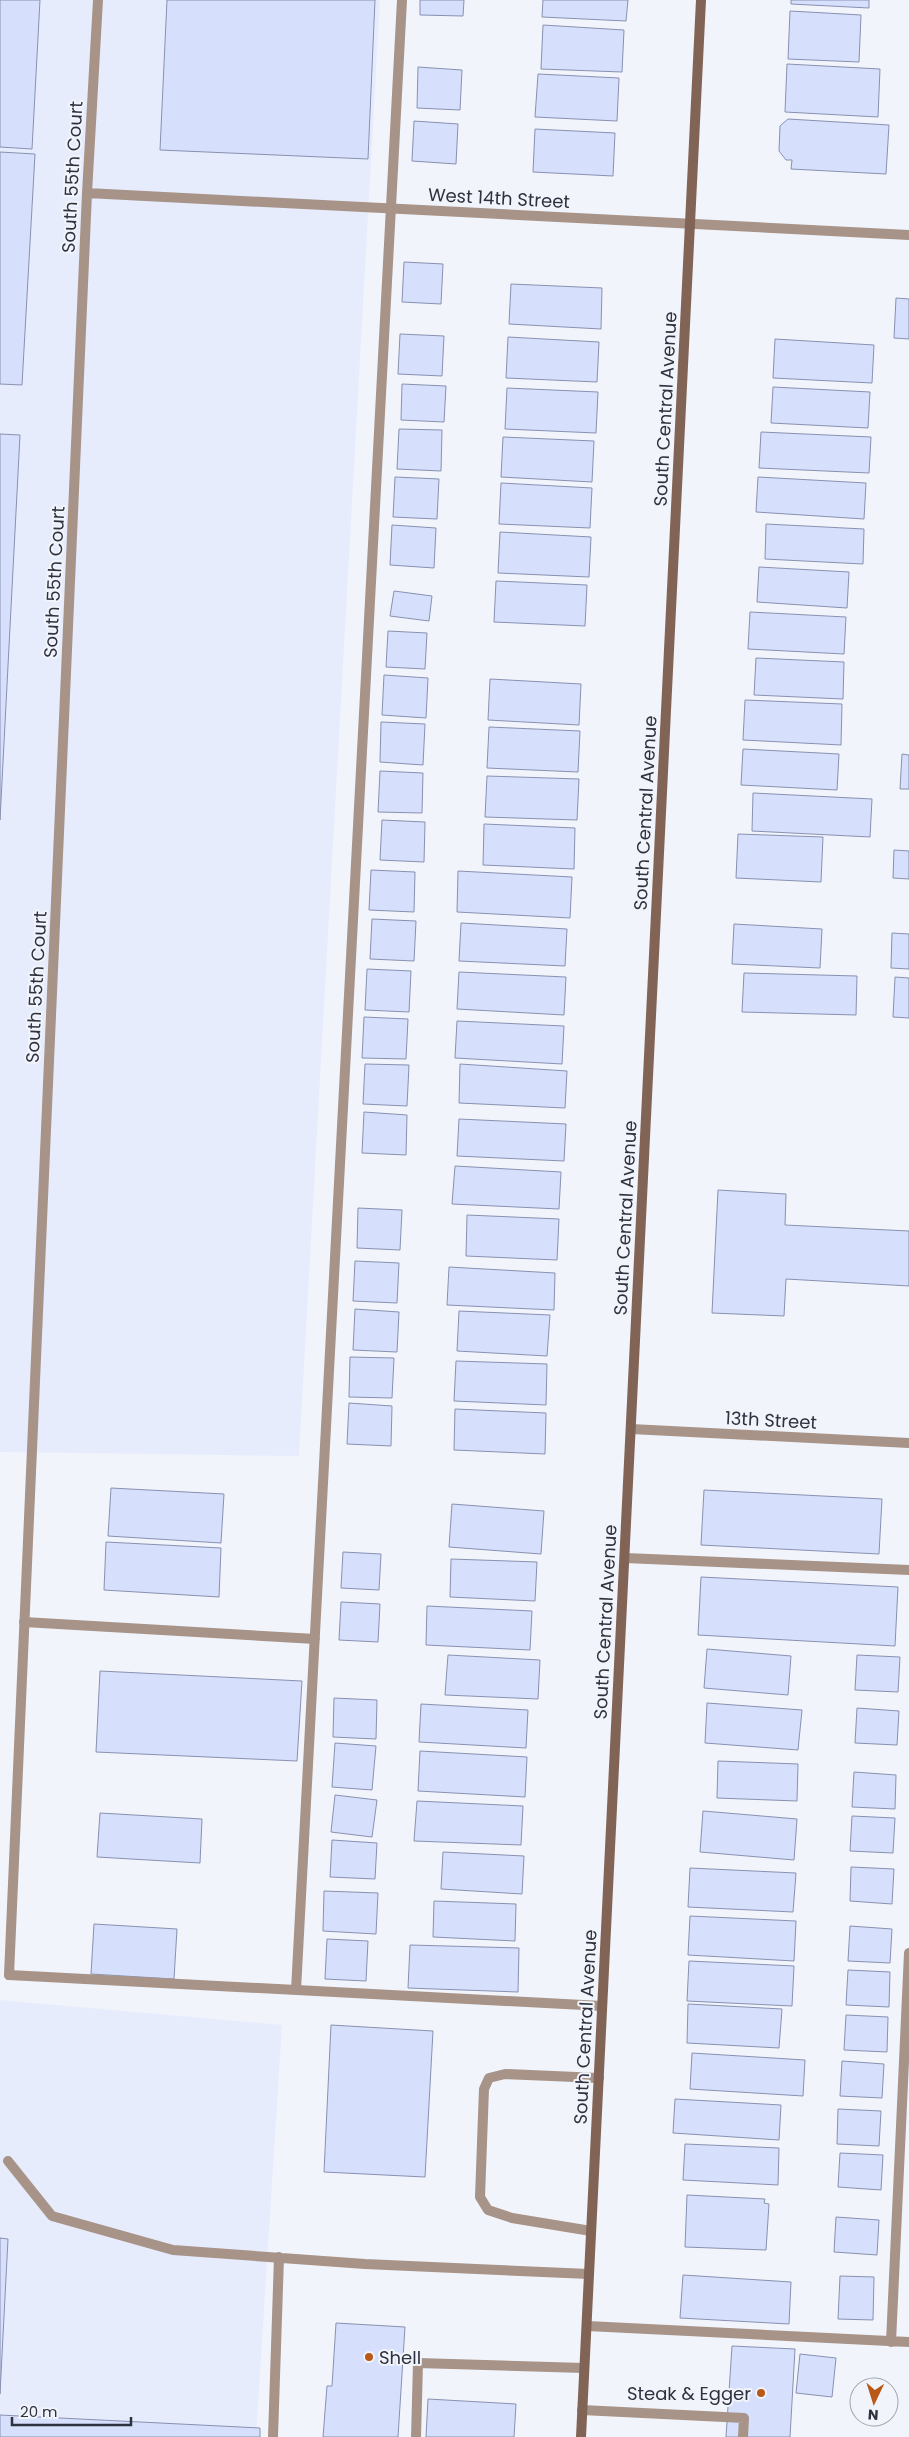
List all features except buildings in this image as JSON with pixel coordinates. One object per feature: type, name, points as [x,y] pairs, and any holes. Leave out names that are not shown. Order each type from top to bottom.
[{"type":"main road","name":"South Central Avenue","points":[[581,2437],[701,0]]},
{"type":"street","name":"South 55th Court","points":[[98,0],[87,193],[10,1975],[296,1990]]},
{"type":"street","points":[[402,0],[296,1990],[602,2006]]},
{"type":"street","name":"West 14th Street","points":[[87,193],[909,235]]},
{"type":"street","name":"13th Street","points":[[631,1429],[909,1443]]},
{"type":"street","points":[[625,1558],[909,1570]]},
{"type":"street","points":[[24,1622],[315,1639]]},
{"type":"street","points":[[891,2342],[909,1953]]},
{"type":"street","points":[[592,2231],[512,2218],[488,2210],[480,2196],[484,2089],[489,2078],[505,2074],[599,2078]]},
{"type":"street","points":[[8,2161],[52,2216],[173,2250],[366,2264],[589,2274]]},
{"type":"street","points":[[273,2437],[279,2257]]},
{"type":"street","points":[[587,2326],[909,2342]]},
{"type":"street","points":[[416,2437],[418,2363],[584,2368]]},
{"type":"street","points":[[582,2410],[744,2418],[743,2437]]},
{"type":"shaded area","points":[[0,0],[380,0],[299,1456],[0,1452]]},
{"type":"shaded area","points":[[0,2000],[282,2025],[256,2437],[0,2437]]},
{"type":"place","name":"Shell","points":[[369,2357]]},
{"type":"place","name":"Steak & Egger","points":[[761,2393]]}]
